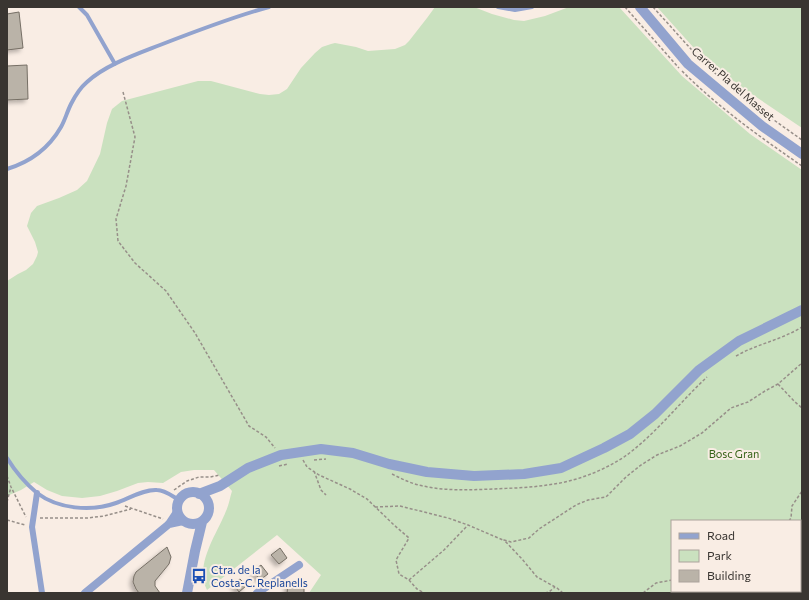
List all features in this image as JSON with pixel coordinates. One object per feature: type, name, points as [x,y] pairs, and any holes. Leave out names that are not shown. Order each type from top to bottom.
[{"type":"street","name":"Carrer Pla del Masset","points":[[640,7],[688,64],[762,126],[802,154]]},
{"type":"street","points":[[199,494],[224,483],[248,468],[281,455],[302,457],[321,449],[353,453],[389,464],[427,472],[474,476],[524,474],[562,468],[630,434],[655,414],[699,370],[739,342],[802,310]]},
{"type":"street","points":[[187,593],[202,522],[208,515],[209,506],[224,483]]},
{"type":"street","points":[[195,551],[192,534],[177,512],[175,498],[191,492],[199,494],[205,498],[209,506]]},
{"type":"street","points":[[37,493],[32,527],[42,593]]},
{"type":"street","points":[[85,593],[169,524],[177,512]]},
{"type":"street","points":[[169,524],[185,522],[194,524],[202,522]]},
{"type":"street","points":[[256,593],[299,565]]},
{"type":"lane","points":[[79,7],[87,15],[115,64]]},
{"type":"lane","points":[[7,169],[27,161],[40,152],[53,139],[62,126],[70,105],[79,91],[87,82],[102,71],[129,58],[227,19],[269,7]]},
{"type":"lane","points":[[498,7],[515,10],[532,7]]},
{"type":"lane","points":[[7,458],[18,474],[37,493],[48,500],[60,504],[91,508],[105,506],[157,490],[164,491],[175,498]]},
{"type":"path","points":[[653,7],[698,58],[722,80]]},
{"type":"path","points":[[728,85],[802,140]]},
{"type":"path","points":[[123,92],[135,137],[126,186],[116,219],[118,240],[135,263],[166,291],[195,333],[249,426],[266,437],[281,455]]},
{"type":"path","points":[[731,358],[742,352],[782,338],[802,327]]},
{"type":"path","points":[[375,506],[400,506],[448,518],[511,542],[530,538],[539,529],[576,505],[588,500],[606,497],[626,476],[641,465],[657,455],[680,446],[702,433],[731,408],[748,402],[778,384],[802,363]]},
{"type":"path","points":[[387,472],[422,486],[447,490],[547,486],[566,482],[607,467],[623,457],[640,444],[710,373]]},
{"type":"path","points":[[778,384],[802,408]]},
{"type":"path","points":[[302,457],[309,461]]},
{"type":"path","points":[[302,457],[307,467],[367,499],[409,538],[396,560],[399,574],[409,580],[417,589],[424,593]]},
{"type":"path","points":[[313,460],[331,459]]},
{"type":"path","points":[[274,468],[289,464]]},
{"type":"path","points":[[314,471],[321,490],[326,495]]},
{"type":"path","points":[[175,498],[175,489],[187,481],[199,477],[210,477],[224,474],[224,483]]},
{"type":"path","points":[[7,476],[11,487],[32,527]]},
{"type":"path","points":[[7,502],[11,487]]},
{"type":"path","points":[[790,520],[792,506],[802,491]]},
{"type":"path","points":[[34,518],[87,518],[104,516],[131,508],[163,519],[169,524]]},
{"type":"path","points":[[7,520],[32,527]]},
{"type":"path","points":[[409,580],[444,550],[468,525]]},
{"type":"path","points":[[504,540],[537,577],[563,593]]},
{"type":"path","points":[[643,593],[658,582],[671,580]]},
{"type":"path","points":[[545,593],[549,592],[555,587]]},
{"type":"green space","name":"Bosc Gran","points":[[435,7],[474,7],[492,14],[524,21],[545,16],[569,7],[619,7],[682,76],[750,134],[802,170],[802,593],[801,520],[671,520],[671,592],[740,592],[739,593],[309,593],[321,575],[277,535],[207,590],[203,570],[205,560],[208,550],[227,509],[232,491],[214,470],[194,470],[181,472],[163,483],[138,483],[100,496],[82,498],[62,496],[47,490],[34,482],[7,496],[7,281],[26,270],[33,264],[37,256],[38,252],[35,242],[27,226],[31,213],[37,206],[77,190],[87,181],[100,154],[107,123],[112,109],[122,101],[198,81],[211,81],[260,94],[279,94],[287,89],[301,68],[322,47],[335,43],[368,51],[395,49],[405,45]]},
{"type":"green space","points":[[657,7],[802,7],[802,128],[743,88],[703,58]]},
{"type":"building","points":[[19,12],[23,48],[7,50],[7,14]]},
{"type":"building","points":[[27,65],[28,99],[7,100],[7,66]]},
{"type":"building","points":[[167,547],[171,557],[169,564],[155,581],[155,586],[160,593],[139,593],[133,582],[136,572]]},
{"type":"building","points":[[280,548],[287,558],[279,564],[271,555]]},
{"type":"building","points":[[261,565],[268,574],[260,580],[253,571]]},
{"type":"building","points":[[240,579],[246,586],[239,592],[233,584]]},
{"type":"building","points":[[288,583],[304,585],[304,593],[287,593]]},
{"type":"place","name":"Ctra. de la Costa-C. Replanells","points":[[199,576]]}]
